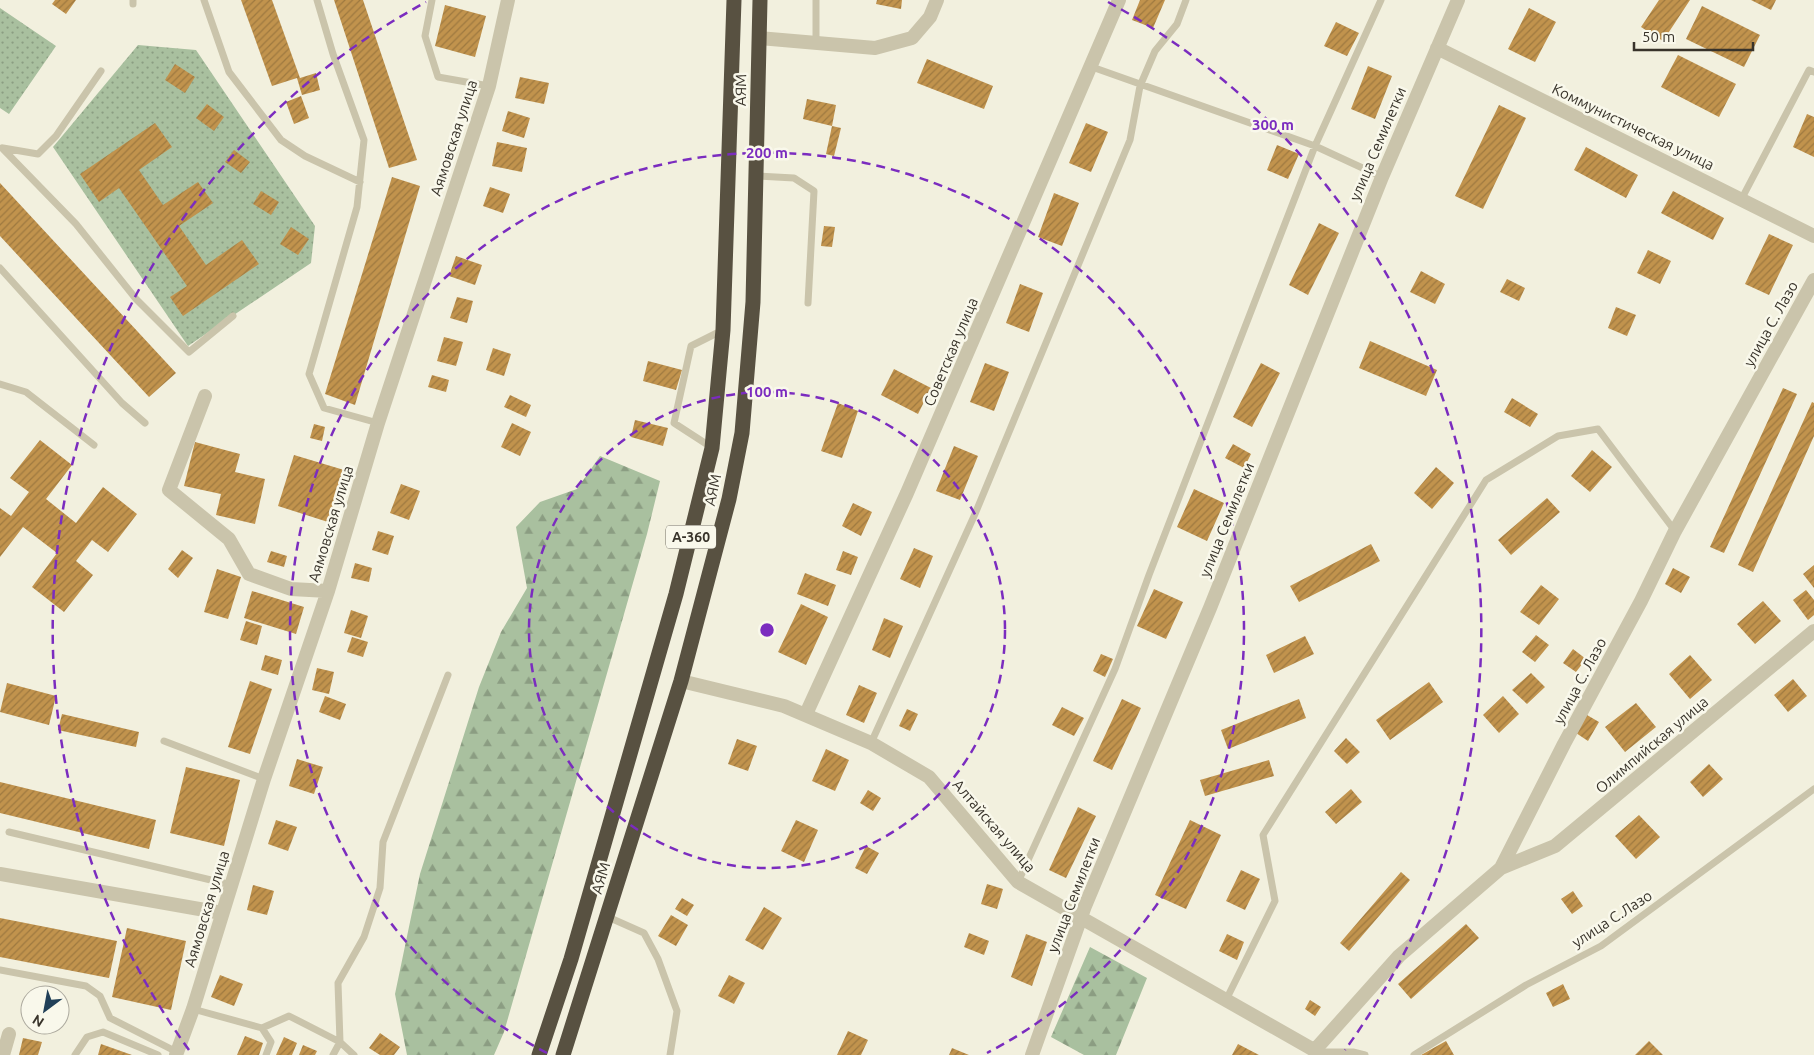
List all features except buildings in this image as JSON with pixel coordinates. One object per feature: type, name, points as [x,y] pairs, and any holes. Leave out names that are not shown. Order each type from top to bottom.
[{"type":"highway","name":"АЯМ","points":[[539,1055],[571,959],[676,594],[712,448],[724,330],[734,0]]},
{"type":"highway","name":"АЯМ","points":[[564,1055],[608,917],[647,783],[681,682],[729,499],[742,433],[753,302],[760,0]]},
{"type":"street","name":"Аямовская улица","points":[[177,1054],[193,1009],[264,779],[328,591],[378,423],[489,86],[508,0]]},
{"type":"street","points":[[759,38],[816,41],[875,48],[912,38],[930,17],[936,0]]},
{"type":"street","name":"Советская улица","points":[[806,714],[907,493],[1092,67],[1119,0]]},
{"type":"street","name":"улица Семилетки","points":[[1032,1055],[1081,918],[1210,608],[1382,177],[1458,0]]},
{"type":"street","name":"Коммунистическая улица","points":[[1437,48],[1814,236]]},
{"type":"street","name":"улица С. Лазо","points":[[1318,1053],[1399,956],[1501,868],[1564,744],[1642,601],[1675,531],[1814,280]]},
{"type":"street","points":[[205,396],[169,490],[229,538],[249,574],[291,590],[328,591]]},
{"type":"street","name":"Олимпийская улица","points":[[1501,868],[1555,846],[1814,631]]},
{"type":"street","name":"Алтайская улица","points":[[681,682],[768,702],[806,714],[871,743],[930,778],[1018,882],[1318,1053]]},
{"type":"street","points":[[0,874],[222,913]]},
{"type":"street","points":[[3,1055],[5,1033]]},
{"type":"lane","points":[[204,0],[229,72],[281,140],[305,156],[360,182]]},
{"type":"lane","points":[[317,0],[333,54],[364,140],[357,207],[309,374],[324,408],[378,423]]},
{"type":"lane","points":[[432,0],[425,36],[438,77],[489,86]]},
{"type":"lane","points":[[816,0],[816,41]]},
{"type":"lane","points":[[871,743],[975,514],[1130,140],[1140,86],[1155,51],[1177,24],[1186,0]]},
{"type":"lane","points":[[1018,882],[1115,669],[1149,575],[1316,146],[1381,0]]},
{"type":"lane","points":[[1092,67],[1140,86],[1316,146],[1382,177]]},
{"type":"lane","points":[[1741,200],[1809,70],[1814,72]]},
{"type":"lane","points":[[1,148],[38,154],[56,136],[101,71]]},
{"type":"lane","points":[[1,148],[76,224],[136,299],[189,352],[233,316]]},
{"type":"lane","points":[[757,176],[794,178],[814,191],[808,303]]},
{"type":"lane","points":[[0,268],[122,402],[145,423]]},
{"type":"lane","points":[[712,448],[674,423],[691,346],[724,330]]},
{"type":"lane","points":[[0,384],[26,392],[94,445]]},
{"type":"lane","points":[[1226,1000],[1275,901],[1263,835],[1486,480],[1558,436],[1598,429],[1675,531]]},
{"type":"lane","points":[[334,1055],[340,1042],[338,983],[364,937],[380,888],[383,842],[448,675]]},
{"type":"lane","points":[[164,741],[264,779]]},
{"type":"lane","name":"улица С.Лазо","points":[[1414,1055],[1526,985],[1601,946],[1814,789]]},
{"type":"lane","points":[[9,832],[232,885]]},
{"type":"lane","points":[[608,917],[644,933],[658,959],[677,1011],[670,1055]]},
{"type":"lane","points":[[0,970],[86,986],[100,996],[110,1018],[177,1054]]},
{"type":"lane","points":[[193,1009],[262,1028],[289,1016],[340,1042],[354,1055]]},
{"type":"lane","points":[[262,1028],[271,1042],[266,1055]]},
{"type":"lane","points":[[75,1055],[87,1037],[103,1032],[158,1055]]},
{"type":"lane","points":[[1318,1053],[1353,1052],[1365,1055]]},
{"type":"green space","points":[[0,8],[56,46],[9,114],[0,108]]},
{"type":"green space","points":[[138,45],[196,50],[315,226],[311,263],[188,346],[53,147]]},
{"type":"green space","points":[[600,456],[660,481],[647,534],[504,1032],[494,1055],[407,1055],[395,994],[420,874],[479,687],[501,632],[527,588],[516,527],[540,502],[577,489]]},
{"type":"green space","points":[[1090,947],[1147,978],[1116,1055],[1084,1055],[1051,1037]]}]
